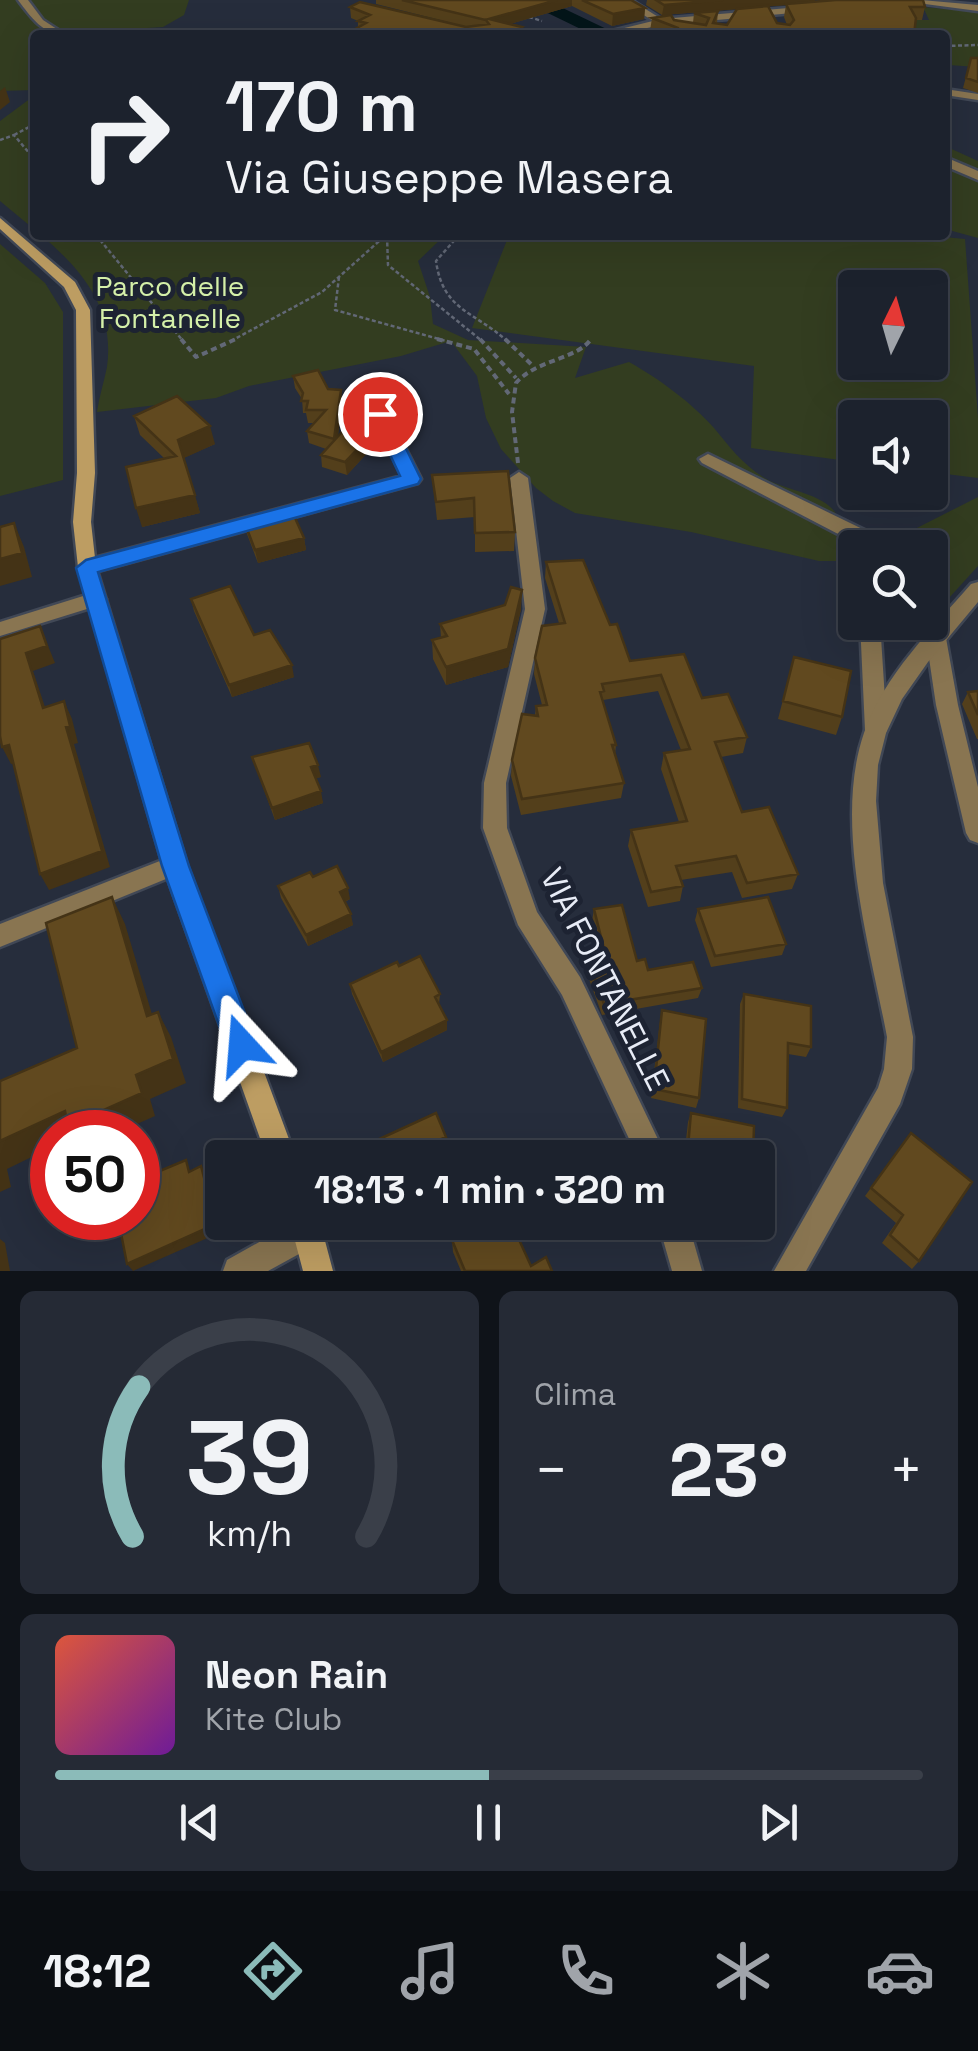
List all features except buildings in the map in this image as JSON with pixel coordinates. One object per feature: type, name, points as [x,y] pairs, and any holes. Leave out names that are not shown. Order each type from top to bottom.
[{"type":"main road","points":[[0,222],[70,284],[83,310],[86,473],[82,522],[86,568],[176,866],[275,1140]]},
{"type":"main road","points":[[310,1240],[318,1271]]},
{"type":"street","points":[[23,0],[40,22],[53,30]]},
{"type":"street","points":[[624,0],[662,22]]},
{"type":"street","points":[[911,2],[926,0],[978,8]]},
{"type":"street","points":[[619,30],[662,22],[774,17],[829,7]]},
{"type":"street","points":[[721,30],[728,17]]},
{"type":"street","points":[[950,93],[978,97]]},
{"type":"street","points":[[950,163],[978,176]]},
{"type":"street","points":[[86,568],[412,479],[380,414]]},
{"type":"street","points":[[708,459],[850,530]]},
{"type":"street","name":"VIA FONTANELLE","points":[[520,478],[535,610],[495,783],[495,828],[526,917],[571,986],[644,1140]]},
{"type":"street","points":[[948,624],[978,589]]},
{"type":"street","points":[[0,629],[96,599]]},
{"type":"street","points":[[871,640],[876,730]]},
{"type":"street","points":[[789,1271],[890,1094],[898,1069],[900,1038],[871,866],[865,801],[868,756],[876,730],[899,688],[935,640]]},
{"type":"street","points":[[936,640],[946,705],[978,833]]},
{"type":"street","points":[[0,936],[176,866]]},
{"type":"street","points":[[238,1271],[286,1240]]},
{"type":"street","points":[[679,1240],[688,1271]]},
{"type":"path","points":[[527,16],[542,21]]},
{"type":"path","points":[[950,46],[978,45]]},
{"type":"path","points":[[0,140],[30,127]]},
{"type":"path","points":[[14,135],[30,154]]},
{"type":"path","points":[[100,240],[196,357],[310,303],[382,240]]},
{"type":"path","points":[[387,240],[388,264],[478,337],[516,378]]},
{"type":"path","points":[[455,240],[436,261],[440,288],[532,365]]},
{"type":"path","points":[[339,276],[335,310],[474,349],[509,394],[520,478]]},
{"type":"path","points":[[509,394],[516,378],[532,365],[586,347],[591,339]]},
{"type":"green space","points":[[0,0],[19,0],[26,12],[30,11],[26,0],[189,0],[184,15],[163,27],[30,30],[30,90],[0,91]]},
{"type":"green space","points":[[923,7],[978,12],[978,67],[950,65],[950,30],[875,30],[907,20],[929,20]]},
{"type":"green space","name":"Parco delle Fontanelle","points":[[30,99],[30,226],[0,201],[0,121]]},
{"type":"green space","points":[[950,148],[978,161],[978,238],[950,230]]},
{"type":"green space","points":[[965,239],[978,418],[978,478],[948,474],[948,400],[838,400],[838,460],[751,448],[754,366],[472,328],[507,240]]},
{"type":"green space","points":[[46,240],[440,240],[418,261],[430,297],[433,324],[468,340],[586,347],[575,378],[629,362],[640,368],[696,409],[755,472],[831,507],[841,526],[838,561],[819,561],[691,532],[575,513],[553,501],[501,449],[486,418],[477,376],[451,341],[401,356],[249,386],[216,398],[97,412],[107,367],[106,326],[82,277]]},
{"type":"green space","points":[[0,244],[45,283],[63,312],[63,480],[0,496]]},
{"type":"green space","points":[[978,497],[978,566],[948,599],[948,530],[913,530]]},
{"type":"waterway","points":[[440,0],[514,30]]},
{"type":"waterway","points":[[530,0],[598,30]]},
{"type":"route","points":[[242,1045],[176,866],[86,568],[412,479],[380,414]]}]
